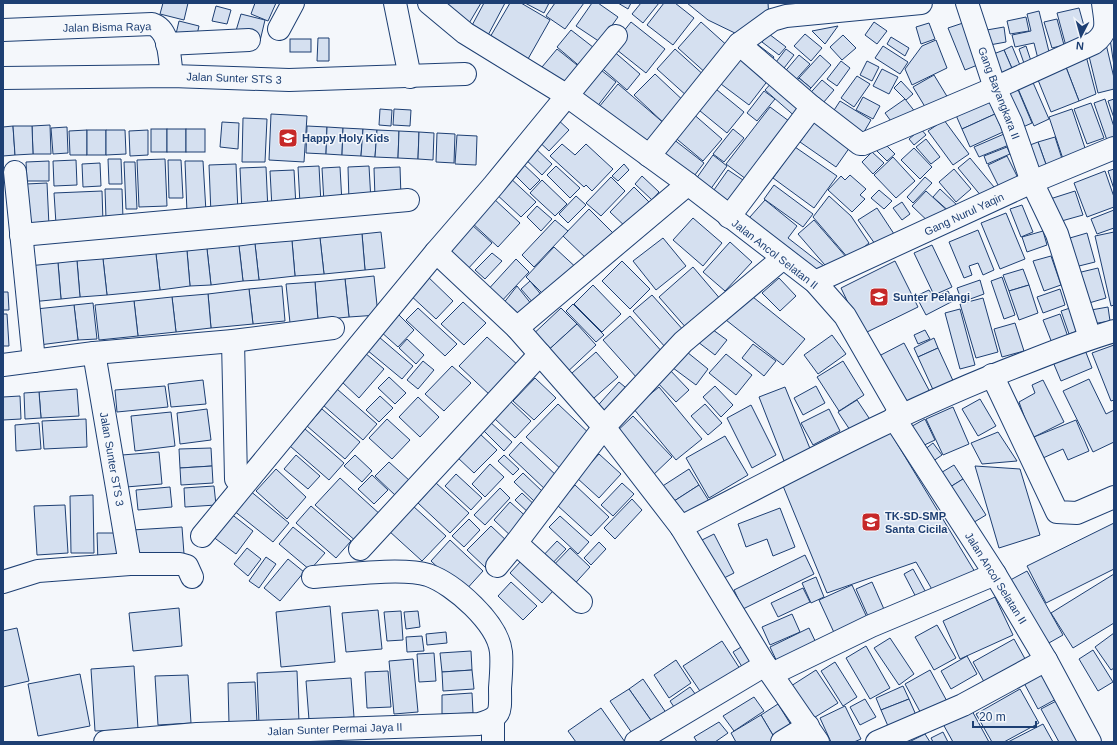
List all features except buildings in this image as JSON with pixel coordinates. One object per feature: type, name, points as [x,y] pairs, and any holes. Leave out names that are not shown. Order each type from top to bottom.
[{"type":"street","points":[[280,29],[292,3]]},
{"type":"street","points":[[395,3],[410,77]]},
{"type":"street","name":"Jalan Ancol Selatan II","points":[[429,3],[465,33],[566,95],[688,184],[814,282],[845,316],[898,417],[1046,660],[1090,742]]},
{"type":"street","points":[[649,156],[739,44],[786,9],[920,3]]},
{"type":"street","name":"Gang Bayangkara II","points":[[967,3],[995,88],[1010,122],[1032,182],[1057,234],[1090,338]]},
{"type":"street","points":[[739,44],[812,107],[860,144],[863,144],[995,88],[1094,43],[1101,37],[1106,29],[1103,3]]},
{"type":"street","name":"Jalan Bisma Raya","points":[[3,30],[152,24],[157,26],[162,31],[167,44],[172,76]]},
{"type":"street","points":[[202,536],[616,36]]},
{"type":"street","points":[[167,44],[249,40]]},
{"type":"street","name":"Jalan Sunter STS 3","points":[[3,78],[172,76],[289,80],[465,74]]},
{"type":"street","points":[[729,217],[812,107]]},
{"type":"street","name":"Gang Nurul Yaqin","points":[[814,282],[1032,182],[1114,148]]},
{"type":"street","points":[[15,172],[34,361]]},
{"type":"street","points":[[517,328],[688,184]]},
{"type":"street","points":[[21,235],[408,200]]},
{"type":"street","points":[[436,252],[517,328],[604,427],[681,526],[768,670],[813,734],[782,742]]},
{"type":"street","points":[[497,566],[604,427],[683,342],[783,258]]},
{"type":"street","points":[[3,365],[94,353],[233,341],[333,328]]},
{"type":"street","points":[[681,526],[898,417],[992,375],[1090,338],[1114,331]]},
{"type":"street","points":[[233,341],[236,479]]},
{"type":"street","name":"Jalan Sunter STS 3","points":[[94,353],[130,564]]},
{"type":"street","points":[[360,549],[540,354]]},
{"type":"street","points":[[992,375],[1057,512],[1077,513],[1114,497]]},
{"type":"street","points":[[516,543],[580,602]]},
{"type":"street","points":[[3,582],[38,571],[130,564],[180,564],[187,566],[192,577]]},
{"type":"street","points":[[313,577],[408,572],[428,575],[466,597],[494,631],[501,652],[500,711],[493,720],[493,742]]},
{"type":"street","points":[[636,742],[768,670],[995,574]]},
{"type":"street","points":[[877,742],[963,705],[1046,660]]},
{"type":"street","name":"Jalan Sunter Permai Jaya II","points":[[105,742],[479,724],[493,720]]},
{"type":"place","name":"Happy Holy Kids","points":[[288,138]]},
{"type":"place","name":"Sunter Pelangi","points":[[879,297]]},
{"type":"place","name":"TK-SD-SMP Santa Cicila","points":[[871,522]]}]
